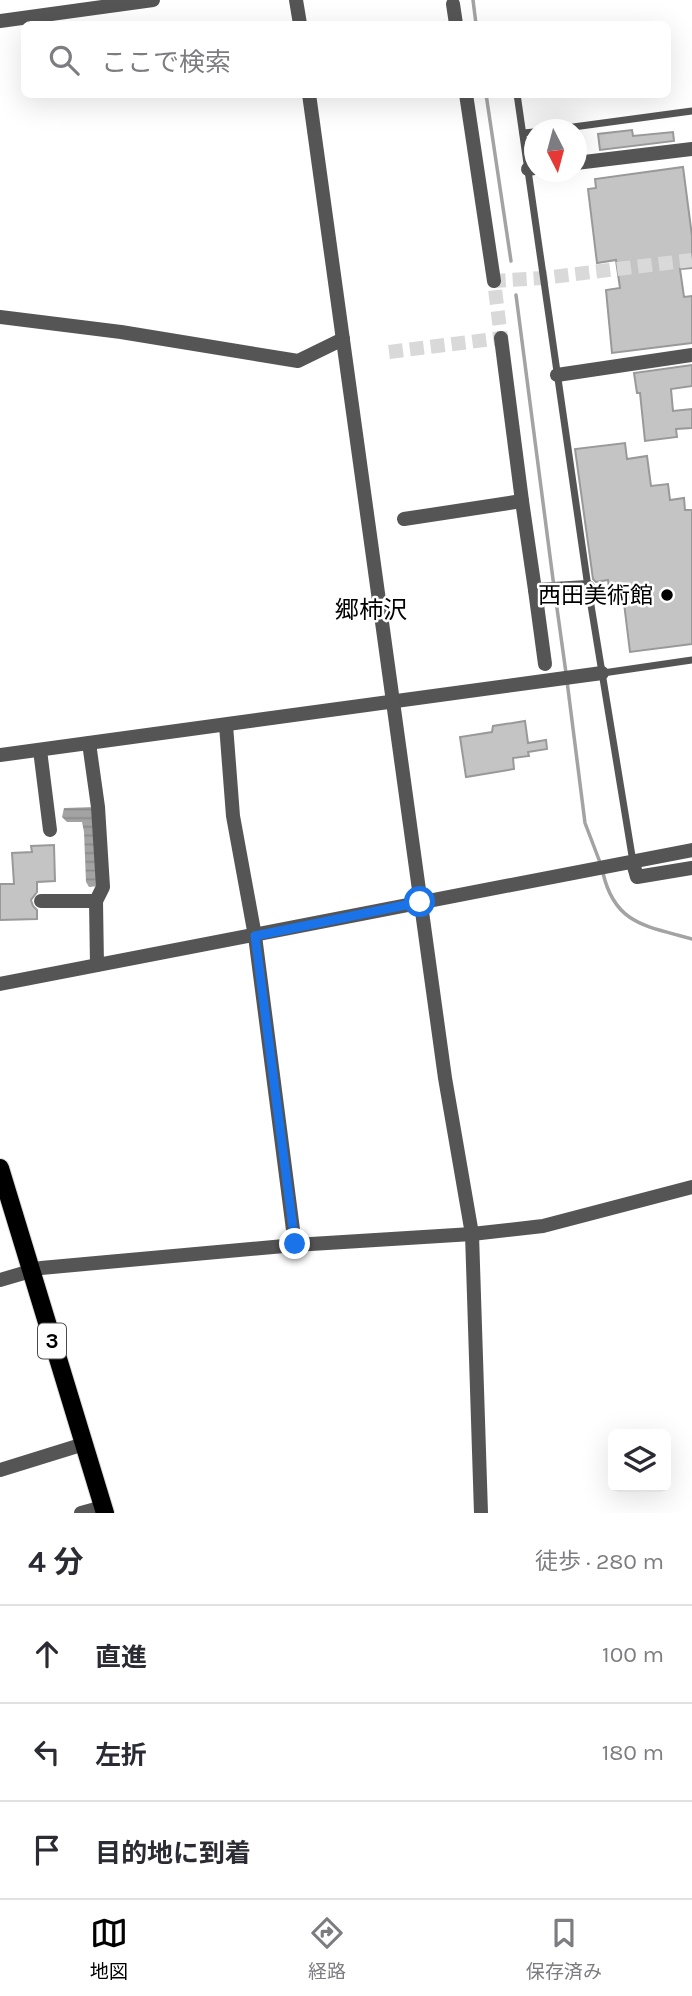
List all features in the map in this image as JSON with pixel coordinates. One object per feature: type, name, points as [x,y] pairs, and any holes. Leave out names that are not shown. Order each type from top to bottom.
[{"type":"main road","name":"3","points":[[0,1168],[104,1510]]},
{"type":"street","points":[[0,22],[153,0]]},
{"type":"street","points":[[296,0],[300,21]]},
{"type":"street","points":[[453,4],[456,21]]},
{"type":"street","points":[[310,98],[445,1078],[472,1234],[481,1513]]},
{"type":"street","points":[[467,98],[494,281]]},
{"type":"street","points":[[587,162],[692,149]]},
{"type":"street","points":[[0,317],[121,332],[298,361],[343,340]]},
{"type":"street","points":[[501,338],[545,664]]},
{"type":"street","points":[[557,375],[692,355]]},
{"type":"street","points":[[404,519],[522,500]]},
{"type":"street","points":[[535,590],[588,587]]},
{"type":"street","points":[[0,755],[602,673]]},
{"type":"street","points":[[226,725],[233,816],[255,936],[295,1244]]},
{"type":"street","points":[[89,743],[98,807],[103,887],[96,901],[97,965]]},
{"type":"street","points":[[40,750],[50,830]]},
{"type":"street","points":[[0,984],[692,850]]},
{"type":"street","points":[[633,863],[637,877],[692,868]]},
{"type":"street","points":[[41,901],[96,901]]},
{"type":"street","points":[[0,1280],[41,1268],[295,1244],[472,1234],[543,1226],[692,1187]]},
{"type":"street","points":[[0,1470],[84,1444]]},
{"type":"street","points":[[81,1513],[104,1510]]},
{"type":"lane","points":[[518,98],[524,137]]},
{"type":"lane","points":[[587,125],[692,111]]},
{"type":"lane","points":[[533,182],[588,587],[633,863]]},
{"type":"lane","points":[[602,673],[692,660]]},
{"type":"shaded area","points":[[94,807],[99,886],[89,887],[86,882],[82,822],[67,822],[62,817],[64,808]]},
{"type":"building","points":[[632,130],[633,136],[673,132],[674,141],[600,150],[598,134]]},
{"type":"building","points":[[683,167],[692,236],[692,268],[680,269],[684,297],[692,296],[692,343],[612,353],[606,290],[620,288],[616,260],[597,263],[588,189],[596,188],[595,179]]},
{"type":"building","points":[[692,365],[692,386],[671,389],[673,411],[692,409],[692,428],[676,429],[677,437],[645,441],[640,393],[637,393],[634,373]]},
{"type":"building","points":[[625,443],[627,459],[647,456],[651,486],[668,484],[670,500],[684,498],[685,510],[692,510],[692,644],[630,652],[622,587],[609,589],[608,580],[596,582],[593,579],[575,449]]},
{"type":"building","points":[[525,721],[528,743],[546,740],[547,749],[528,752],[529,756],[513,758],[514,769],[466,777],[460,737],[492,732],[493,726]]},
{"type":"building","points":[[54,845],[55,881],[37,882],[37,892],[31,900],[37,910],[37,919],[0,920],[0,884],[14,884],[12,853],[32,852],[31,846]]},
{"type":"waterway","points":[[473,0],[476,21]]},
{"type":"waterway","points":[[487,98],[511,261]]},
{"type":"waterway","points":[[516,295],[554,587]]},
{"type":"waterway","points":[[555,594],[566,673]]},
{"type":"waterway","points":[[567,681],[585,823],[601,865]]},
{"type":"waterway","points":[[603,873],[608,890],[616,903],[635,921],[692,939]]},
{"type":"tunnel","points":[[389,352],[501,338],[494,281],[543,278],[692,260]]},
{"type":"place","name":"西田美術館","points":[[667,595]]},
{"type":"district","name":"郷柿沢","points":[[371,610]]},
{"type":"route","points":[[295,1244],[255,936],[420,902]]}]
